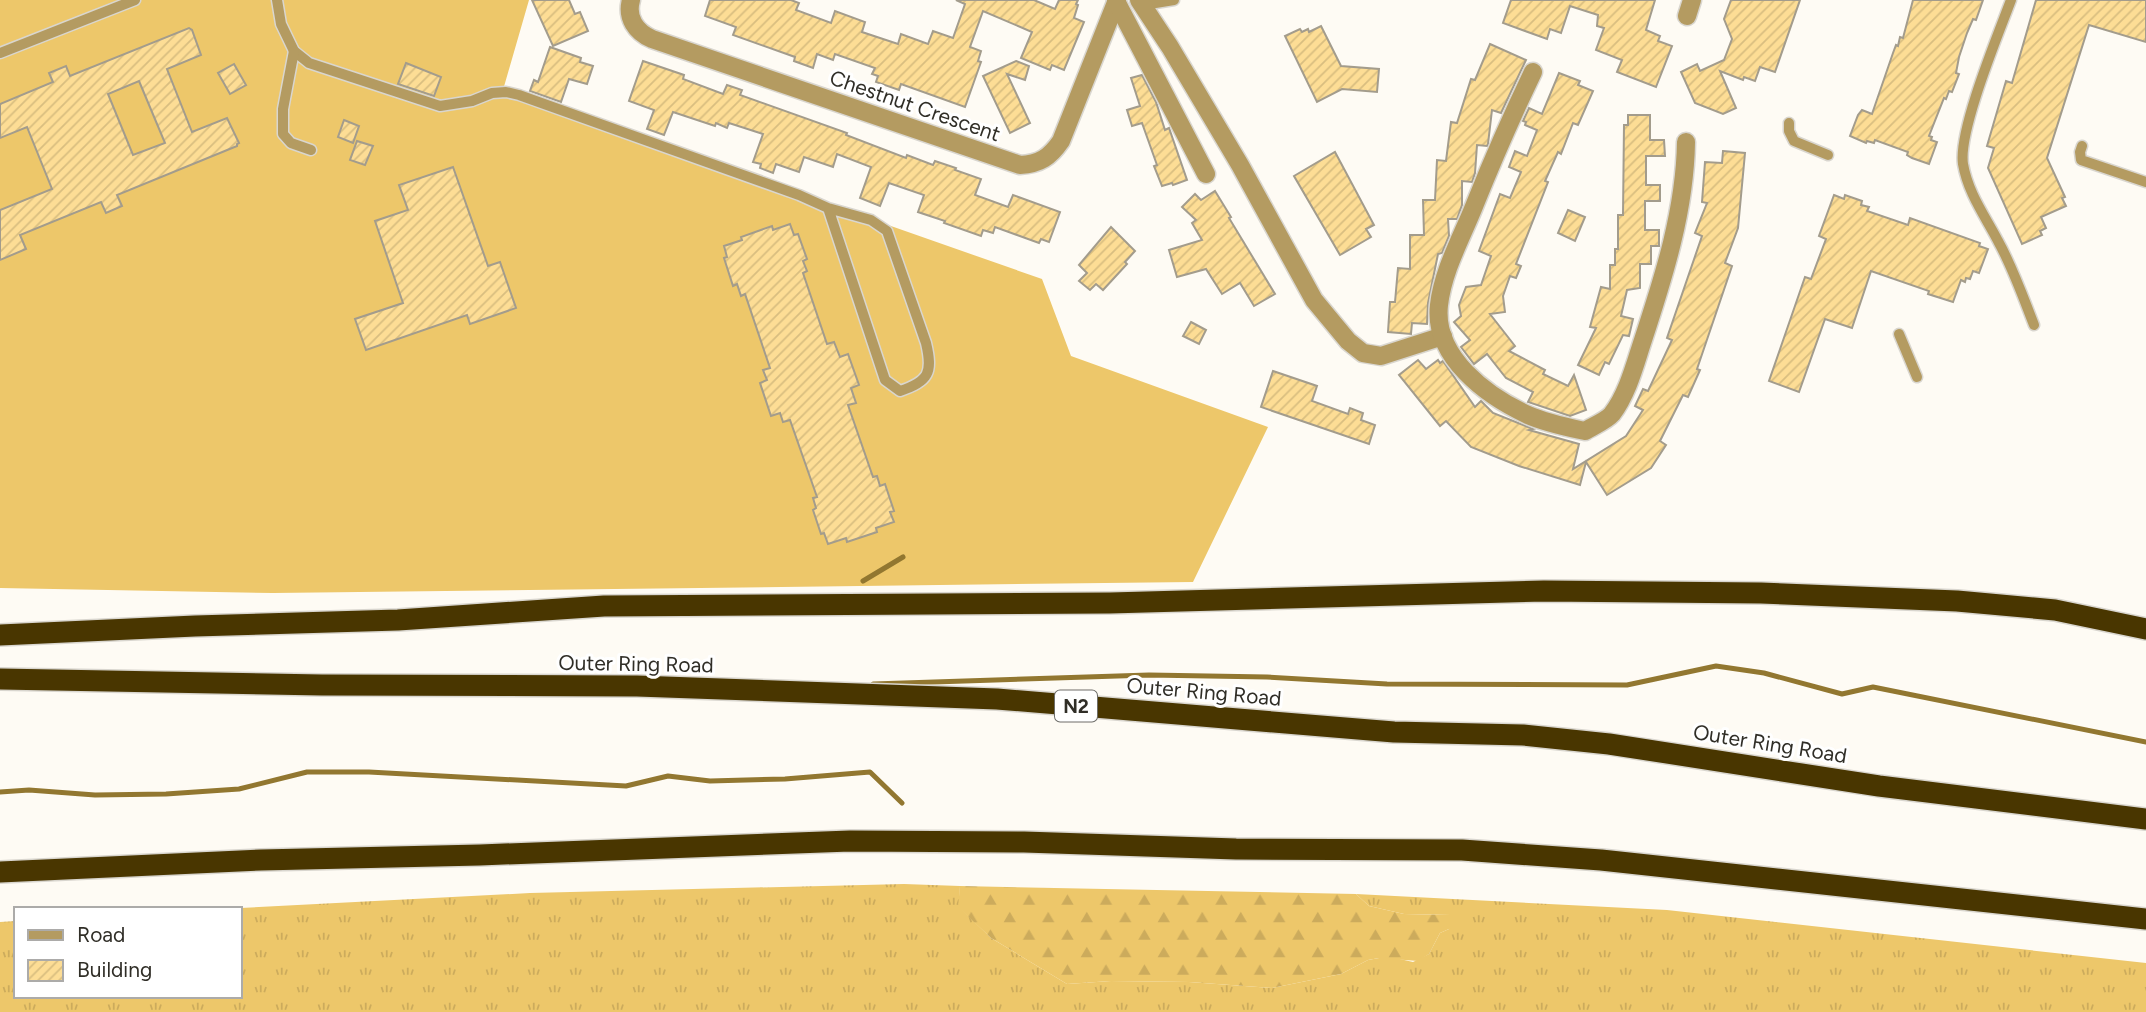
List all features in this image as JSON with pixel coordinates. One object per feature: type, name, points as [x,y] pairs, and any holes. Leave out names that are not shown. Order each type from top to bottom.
[{"type":"highway","points":[[0,635],[181,626],[398,620],[604,606],[1110,603],[1544,591],[1761,593],[1957,601],[2055,610],[2146,629]]},
{"type":"highway","name":"Outer Ring Road","points":[[0,679],[348,686],[637,687],[997,699],[1394,732],[1523,735],[1585,741],[1879,786],[2146,819]]},
{"type":"highway","points":[[0,872],[261,860],[850,841],[1024,842],[1236,849],[1462,850],[1601,860],[2146,919]]},
{"type":"street","name":"Chestnut Crescent","points":[[631,0],[630,18],[634,26],[652,39],[1020,165],[1046,159],[1061,141],[1117,1]]},
{"type":"street","points":[[1117,1],[1206,174]]},
{"type":"street","points":[[1141,3],[1240,165],[1314,300],[1348,341],[1363,353],[1381,356],[1443,336]]},
{"type":"street","points":[[1533,72],[1503,133],[1446,274],[1439,308],[1448,349],[1492,396],[1530,416],[1585,431],[1611,416],[1625,390],[1658,294],[1681,206],[1686,173],[1686,142]]},
{"type":"lane","points":[[0,53],[135,0]]},
{"type":"lane","points":[[277,0],[281,24],[294,51],[309,63],[440,106],[472,101],[492,93],[519,95],[799,195],[828,208],[871,220],[887,231],[930,359],[929,371],[918,385],[900,391],[885,380],[828,208]]},
{"type":"lane","points":[[1141,3],[1174,0]]},
{"type":"lane","points":[[2011,0],[1975,103],[1964,142],[1962,162],[1975,202],[2011,267],[2034,326]]},
{"type":"lane","points":[[294,51],[283,109],[283,134],[291,143],[311,150]]},
{"type":"lane","points":[[1789,123],[1789,131],[1794,141],[1828,155]]},
{"type":"lane","points":[[2082,146],[2081,160],[2146,182]]},
{"type":"lane","points":[[1899,334],[1917,377]]},
{"type":"green space","points":[[0,0],[529,0],[503,90],[1042,279],[1071,356],[1268,427],[1193,582],[273,593],[0,588]]},
{"type":"green space","points":[[904,884],[960,886],[959,907],[991,938],[1067,984],[1111,981],[1189,982],[1272,988],[1341,974],[1368,960],[1391,957],[1413,962],[1429,954],[1440,933],[1449,929],[1450,915],[1404,914],[1369,906],[1356,894],[1667,910],[2146,963],[2146,1012],[0,1012],[0,922],[14,921],[14,998],[242,998],[242,908],[530,893]]},
{"type":"green space","points":[[960,886],[1356,894],[1369,906],[1404,914],[1450,915],[1453,924],[1440,933],[1429,954],[1418,961],[1379,958],[1368,960],[1341,974],[1272,988],[1189,982],[1111,981],[1067,984],[991,938],[958,907]]},
{"type":"building","points":[[532,0],[569,0],[575,14],[580,12],[588,31],[553,46]]},
{"type":"building","points":[[710,0],[791,0],[799,3],[796,10],[831,23],[835,11],[865,22],[862,32],[898,44],[901,34],[928,44],[933,31],[953,38],[965,4],[956,0],[1034,0],[1055,9],[1059,0],[1078,0],[1074,18],[1084,22],[1064,70],[1052,65],[1050,70],[1021,58],[1032,32],[983,11],[970,47],[981,51],[978,61],[981,62],[965,107],[901,84],[899,90],[876,82],[878,76],[872,74],[875,68],[835,54],[833,60],[817,54],[813,68],[794,61],[795,57],[733,35],[736,27],[705,16]]},
{"type":"building","points":[[1511,0],[1655,0],[1646,30],[1660,36],[1658,41],[1672,46],[1656,87],[1617,72],[1622,60],[1596,50],[1604,28],[1597,26],[1598,15],[1570,6],[1561,33],[1550,29],[1547,39],[1503,23]]},
{"type":"building","points":[[1731,0],[1800,0],[1775,72],[1760,67],[1755,81],[1744,77],[1743,80],[1720,71],[1736,108],[1723,114],[1695,103],[1681,72],[1697,64],[1700,71],[1724,60],[1732,39],[1724,19]]},
{"type":"building","points":[[1913,0],[1983,0],[1976,20],[1973,19],[1967,33],[1959,57],[1956,73],[1959,74],[1952,92],[1949,91],[1946,99],[1944,98],[1929,136],[1937,142],[1929,164],[1912,158],[1907,155],[1908,152],[1875,140],[1874,143],[1866,143],[1850,136],[1862,110],[1872,114],[1896,45],[1898,46],[1900,37],[1903,38]]},
{"type":"building","points":[[2036,0],[2146,0],[2146,42],[2089,25],[2047,158],[2065,197],[2062,198],[2066,206],[2041,217],[2046,228],[2040,231],[2042,235],[2022,244],[1988,168],[1994,148],[1987,146],[2006,81],[2012,83]]},
{"type":"building","points":[[1321,26],[1341,66],[1379,69],[1377,92],[1342,89],[1317,102],[1285,36],[1300,29],[1302,32],[1308,29],[1309,32]]},
{"type":"building","points":[[189,28],[201,55],[167,69],[192,132],[227,118],[239,143],[117,195],[122,206],[106,213],[101,202],[20,235],[26,249],[0,260],[0,210],[52,189],[27,127],[0,138],[0,104],[53,82],[49,73],[66,66],[70,76]],"holes":[[[139,81],[165,143],[133,155],[108,94]]]},
{"type":"building","points":[[1490,44],[1526,60],[1501,113],[1492,110],[1488,144],[1477,145],[1472,182],[1462,181],[1462,205],[1457,219],[1448,219],[1449,236],[1442,253],[1438,254],[1428,303],[1427,324],[1412,323],[1411,334],[1388,332],[1390,302],[1395,302],[1398,268],[1410,269],[1410,235],[1424,235],[1423,200],[1435,200],[1437,160],[1446,161],[1451,122],[1457,123],[1471,79],[1475,80]]},
{"type":"building","points":[[550,47],[581,58],[580,62],[593,66],[587,84],[569,79],[561,102],[530,91],[534,80],[538,82]]},
{"type":"building","points":[[643,61],[684,75],[683,79],[723,94],[727,85],[742,90],[740,95],[847,133],[846,135],[906,158],[907,155],[933,165],[935,161],[956,168],[955,170],[981,179],[975,195],[1008,207],[1013,195],[1060,212],[1049,242],[1041,239],[1039,243],[995,227],[993,233],[983,230],[981,236],[944,223],[945,221],[918,212],[924,195],[889,183],[880,206],[860,198],[871,167],[837,154],[833,167],[804,157],[799,172],[776,164],[773,173],[760,168],[761,164],[753,162],[763,134],[729,123],[727,128],[716,123],[715,126],[673,112],[664,135],[647,129],[654,110],[629,101]]},
{"type":"building","points":[[1016,61],[1029,66],[1025,80],[1007,74],[1030,123],[1010,133],[983,76]]},
{"type":"building","points":[[406,63],[441,77],[434,96],[398,84]]},
{"type":"building","points":[[234,64],[246,85],[230,94],[218,73]]},
{"type":"building","points":[[1559,73],[1580,81],[1578,85],[1593,91],[1578,125],[1573,123],[1561,154],[1558,152],[1545,181],[1548,182],[1516,264],[1521,266],[1516,278],[1510,276],[1503,296],[1505,312],[1490,314],[1515,346],[1509,351],[1545,370],[1543,374],[1568,386],[1574,375],[1586,410],[1570,416],[1528,402],[1533,392],[1506,378],[1487,354],[1474,364],[1461,347],[1470,340],[1454,322],[1461,316],[1459,305],[1466,287],[1481,285],[1491,256],[1479,251],[1500,194],[1510,198],[1521,172],[1509,167],[1515,151],[1527,156],[1537,130],[1525,125],[1526,122],[1523,121],[1529,108],[1542,114]]},
{"type":"building","points":[[1142,75],[1156,102],[1165,130],[1169,128],[1187,180],[1173,185],[1162,186],[1142,123],[1132,126],[1127,110],[1140,106],[1131,78]]},
{"type":"building","points":[[1628,115],[1650,115],[1650,140],[1664,140],[1665,156],[1646,156],[1646,185],[1660,185],[1660,201],[1645,201],[1645,230],[1659,230],[1659,246],[1651,246],[1651,264],[1640,264],[1640,288],[1627,290],[1621,316],[1633,319],[1629,336],[1623,335],[1609,364],[1605,362],[1599,375],[1578,365],[1596,328],[1590,327],[1601,287],[1610,289],[1610,265],[1615,265],[1618,215],[1623,215],[1624,125],[1628,125]]},
{"type":"building","points":[[344,120],[359,126],[353,143],[338,137]]},
{"type":"building","points":[[357,141],[373,146],[365,165],[350,160]]},
{"type":"building","points":[[1723,151],[1745,153],[1738,228],[1725,263],[1732,266],[1697,369],[1700,370],[1688,397],[1683,395],[1660,441],[1666,445],[1651,468],[1607,495],[1586,462],[1580,485],[1519,466],[1471,447],[1446,421],[1440,426],[1399,375],[1418,360],[1426,369],[1438,360],[1440,363],[1443,361],[1475,407],[1481,401],[1493,413],[1533,429],[1529,430],[1579,444],[1573,469],[1626,436],[1643,410],[1635,406],[1643,389],[1648,391],[1672,340],[1667,338],[1702,236],[1695,233],[1707,203],[1702,202],[1705,162],[1722,163]]},
{"type":"building","points":[[1335,152],[1374,225],[1366,229],[1371,237],[1340,255],[1294,176]]},
{"type":"building","points":[[453,167],[488,266],[500,262],[516,308],[470,324],[467,315],[366,350],[355,319],[403,303],[375,221],[408,210],[399,185]]},
{"type":"building","points":[[1215,191],[1275,294],[1254,306],[1240,283],[1222,294],[1206,269],[1177,277],[1169,250],[1202,240],[1192,223],[1196,220],[1182,207],[1195,194],[1201,200]]},
{"type":"building","points":[[1834,195],[1844,199],[1845,195],[1862,201],[1861,205],[1869,207],[1867,211],[1908,225],[1910,218],[1980,243],[1979,246],[1988,249],[1979,273],[1973,271],[1970,279],[1966,278],[1965,282],[1961,280],[1953,302],[1871,271],[1852,328],[1825,319],[1799,392],[1769,381],[1805,277],[1811,279],[1826,239],[1819,236]]},
{"type":"building","points":[[1568,210],[1585,217],[1575,241],[1558,233]]},
{"type":"building","points":[[790,224],[794,235],[798,234],[807,259],[803,261],[807,271],[803,273],[827,344],[834,342],[840,357],[848,354],[859,385],[851,388],[856,403],[848,405],[873,477],[877,476],[880,486],[885,484],[894,511],[890,512],[894,522],[876,528],[877,532],[847,542],[846,538],[828,544],[824,533],[821,534],[813,510],[816,508],[813,498],[817,497],[790,420],[783,422],[780,413],[771,416],[760,383],[767,380],[763,370],[770,368],[745,294],[741,296],[737,284],[733,286],[724,258],[727,257],[724,246],[742,240],[741,237],[772,226],[773,230]]},
{"type":"building","points":[[1111,227],[1135,251],[1103,290],[1096,284],[1090,290],[1079,281],[1087,273],[1079,265]]},
{"type":"building","points":[[1191,322],[1206,330],[1199,344],[1183,336]]},
{"type":"building","points":[[1273,371],[1317,386],[1312,401],[1348,414],[1350,408],[1363,413],[1361,420],[1375,425],[1369,444],[1261,407]]},
{"type":"waterway","points":[[863,581],[903,557]]},
{"type":"waterway","points":[[873,684],[1149,675],[1267,677],[1387,684],[1627,685],[1716,666],[1764,673],[1842,694],[1873,687],[2146,742]]},
{"type":"waterway","points":[[0,792],[29,790],[95,795],[166,794],[239,789],[307,772],[369,772],[626,786],[668,776],[710,781],[785,779],[870,772],[902,803]]}]
